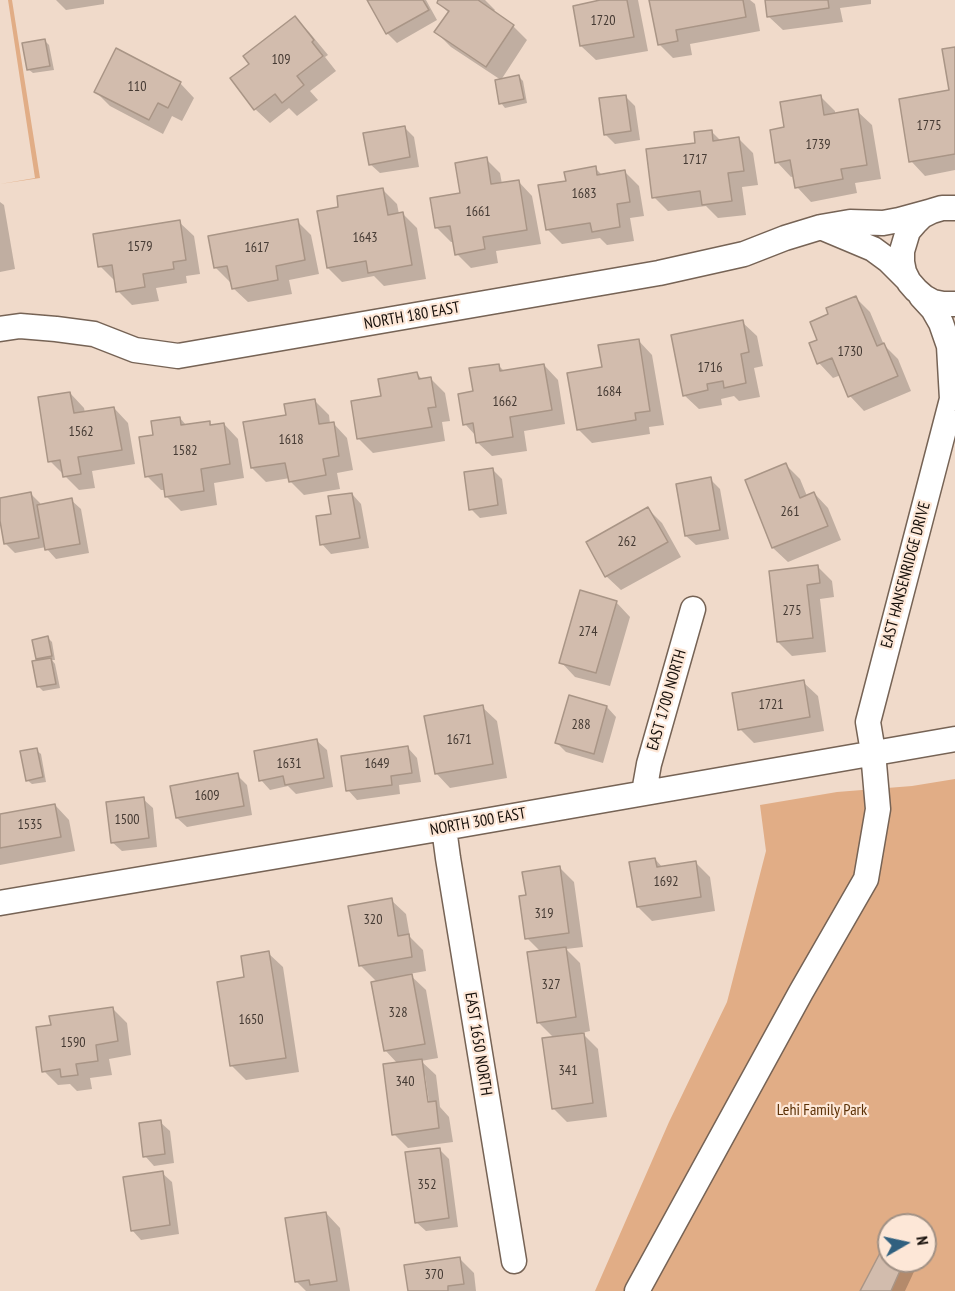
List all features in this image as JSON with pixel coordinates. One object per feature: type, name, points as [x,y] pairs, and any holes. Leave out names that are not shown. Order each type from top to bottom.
[{"type":"street","name":"NORTH 180 EAST","points":[[0,329],[20,326],[94,334],[135,350],[178,356],[659,273],[744,254],[820,227],[850,222],[883,223],[948,208]]},
{"type":"street","points":[[912,286],[904,272],[902,262],[902,251],[908,231],[922,216],[948,208]]},
{"type":"street","points":[[820,227],[873,249],[888,260],[924,297],[933,302],[955,304]]},
{"type":"street","name":"EAST HANSENRIDGE DRIVE","points":[[638,1291],[801,992],[866,879],[878,809],[868,722],[953,396],[949,346],[941,323],[933,309],[912,286]]},
{"type":"street","name":"EAST 1700 NORTH","points":[[644,792],[649,764],[693,609]]},
{"type":"street","name":"NORTH 300 EAST","points":[[0,903],[955,739]]},
{"type":"street","name":"EAST 1650 NORTH","points":[[444,828],[514,1261]]},
{"type":"green space","points":[[8,0],[12,0],[40,178],[0,184],[35,178]]},
{"type":"green space","name":"Lehi Family Park","points":[[955,779],[955,1291],[595,1291],[669,1122],[727,1002],[766,851],[760,805],[837,792],[912,786]]},
{"type":"building","points":[[367,0],[423,0],[429,10],[386,34]]},
{"type":"building","points":[[438,0],[478,0],[514,25],[486,67],[434,32],[449,11],[437,3]]},
{"type":"building","points":[[600,0],[627,0],[634,37],[580,46],[573,6]]},
{"type":"building","points":[[649,0],[743,0],[746,17],[676,30],[678,41],[658,45]]},
{"type":"building","points":[[765,0],[828,0],[829,8],[767,17]]},
{"type":"building","points":[[295,16],[314,40],[312,42],[323,56],[297,76],[304,85],[282,103],[275,94],[254,110],[230,78],[249,64],[243,56]]},
{"type":"building","points":[[45,39],[50,66],[27,70],[22,43]]},
{"type":"building","points":[[955,47],[955,154],[909,162],[899,99],[949,90],[942,49]]},
{"type":"building","points":[[116,48],[181,82],[168,108],[158,103],[149,120],[94,92]]},
{"type":"building","points":[[519,75],[524,99],[499,104],[495,80]]},
{"type":"building","points":[[626,95],[631,131],[604,135],[599,98]]},
{"type":"building","points":[[821,95],[824,115],[858,109],[867,165],[841,169],[843,179],[795,188],[790,160],[775,163],[770,130],[784,127],[780,102]]},
{"type":"building","points":[[405,126],[410,157],[369,165],[363,133]]},
{"type":"building","points":[[712,130],[713,141],[739,137],[744,171],[728,173],[732,201],[702,205],[700,191],[652,198],[646,149],[695,143],[694,132]]},
{"type":"building","points":[[487,157],[491,184],[519,180],[527,230],[483,237],[485,249],[455,255],[450,226],[435,228],[430,198],[460,193],[455,163]]},
{"type":"building","points":[[596,166],[597,175],[625,170],[630,202],[617,204],[620,227],[592,232],[590,223],[546,230],[538,185],[566,181],[564,172]]},
{"type":"building","points":[[383,188],[388,215],[403,212],[412,265],[368,273],[366,261],[327,268],[317,211],[338,207],[337,196]]},
{"type":"building","points":[[298,219],[305,260],[276,266],[278,280],[232,289],[227,266],[214,268],[208,236]]},
{"type":"building","points":[[180,220],[186,260],[173,262],[174,269],[143,274],[145,287],[116,292],[112,265],[98,267],[93,234]]},
{"type":"building","points":[[856,296],[877,346],[884,343],[898,376],[848,397],[832,358],[817,364],[809,343],[817,340],[810,322],[828,314],[826,308]]},
{"type":"building","points":[[743,320],[749,352],[741,354],[746,383],[724,388],[723,381],[707,384],[708,390],[683,396],[671,335]]},
{"type":"building","points":[[639,339],[650,411],[635,413],[636,420],[577,430],[567,373],[602,367],[598,345]]},
{"type":"building","points":[[499,364],[500,371],[544,364],[552,410],[510,417],[513,437],[476,443],[473,423],[463,425],[458,394],[473,391],[469,368]]},
{"type":"building","points":[[417,372],[419,379],[431,377],[436,407],[428,408],[432,427],[357,439],[351,401],[381,396],[378,379]]},
{"type":"building","points":[[70,392],[74,413],[114,407],[122,450],[78,457],[81,474],[63,477],[60,460],[48,462],[38,397]]},
{"type":"building","points":[[315,399],[319,424],[334,422],[339,456],[323,459],[326,475],[289,482],[285,463],[251,468],[243,422],[286,415],[284,404]]},
{"type":"building","points":[[180,417],[181,425],[210,421],[210,425],[224,423],[230,464],[201,469],[204,491],[165,497],[162,474],[145,477],[139,437],[153,435],[151,421]]},
{"type":"building","points":[[786,463],[800,498],[814,492],[828,526],[772,548],[745,480]]},
{"type":"building","points":[[493,468],[498,505],[469,510],[464,472]]},
{"type":"building","points":[[711,477],[720,530],[685,536],[676,484]]},
{"type":"building","points":[[31,492],[39,538],[4,544],[0,521],[0,498]]},
{"type":"building","points":[[352,493],[360,538],[320,545],[316,516],[331,514],[328,496]]},
{"type":"building","points":[[72,498],[80,544],[45,550],[37,505]]},
{"type":"building","points":[[648,507],[668,542],[605,577],[586,542]]},
{"type":"building","points":[[818,565],[820,583],[807,585],[813,638],[777,642],[769,571]]},
{"type":"building","points":[[580,590],[617,601],[596,673],[559,663]]},
{"type":"building","points":[[48,636],[52,656],[36,659],[32,640]]},
{"type":"building","points":[[51,658],[56,684],[37,687],[32,661]]},
{"type":"building","points":[[804,680],[810,717],[738,730],[732,693]]},
{"type":"building","points":[[569,695],[607,706],[594,754],[555,743]]},
{"type":"building","points":[[483,705],[493,764],[435,774],[424,716]]},
{"type":"building","points":[[317,739],[324,778],[285,785],[283,776],[259,781],[254,751]]},
{"type":"building","points":[[408,746],[412,773],[391,776],[392,785],[346,791],[341,756]]},
{"type":"building","points":[[37,748],[43,777],[26,781],[20,751]]},
{"type":"building","points":[[238,773],[244,806],[176,818],[170,786]]},
{"type":"building","points":[[144,797],[149,838],[111,843],[106,802]]},
{"type":"building","points":[[55,804],[61,837],[0,848],[0,814]]},
{"type":"building","points":[[655,858],[657,867],[696,861],[701,897],[637,907],[629,862]]},
{"type":"building","points":[[560,866],[569,933],[525,939],[519,896],[526,895],[522,872]]},
{"type":"building","points":[[392,898],[398,936],[409,934],[412,957],[359,966],[348,906]]},
{"type":"building","points":[[566,947],[576,1017],[537,1023],[527,952]]},
{"type":"building","points":[[269,951],[286,1058],[230,1066],[217,982],[244,977],[241,956]]},
{"type":"building","points":[[412,974],[425,1044],[384,1051],[371,982]]},
{"type":"building","points":[[113,1007],[118,1041],[96,1045],[98,1061],[76,1064],[78,1075],[61,1077],[60,1069],[42,1072],[36,1027],[51,1025],[49,1016]]},
{"type":"building","points":[[584,1033],[593,1103],[552,1109],[542,1038]]},
{"type":"building","points":[[422,1059],[428,1102],[436,1101],[439,1128],[392,1135],[383,1064]]},
{"type":"building","points":[[161,1120],[165,1154],[143,1157],[139,1123]]},
{"type":"building","points":[[440,1148],[449,1218],[415,1223],[405,1152]]},
{"type":"building","points":[[163,1171],[170,1225],[131,1231],[123,1177]]},
{"type":"building","points":[[326,1212],[337,1281],[310,1285],[309,1280],[295,1282],[285,1218]]},
{"type":"building","points":[[460,1257],[464,1284],[448,1286],[448,1291],[408,1291],[404,1265]]},
{"type":"building","points":[[877,1259],[877,1273],[899,1273],[891,1291],[860,1291]]}]
